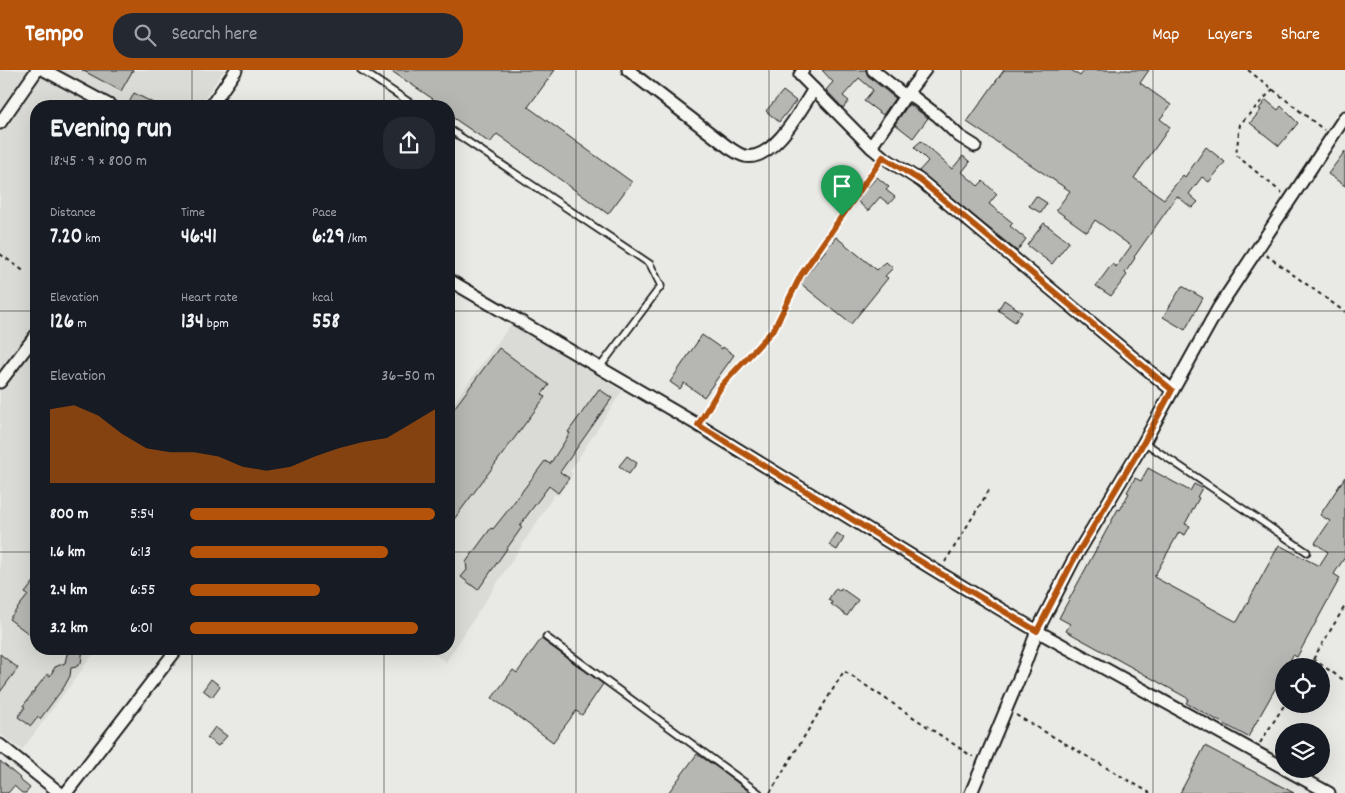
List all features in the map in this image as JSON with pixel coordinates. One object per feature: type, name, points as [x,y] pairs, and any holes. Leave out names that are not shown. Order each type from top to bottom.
[{"type":"street","points":[[0,123],[36,70]]},
{"type":"street","points":[[44,70],[100,100]]},
{"type":"street","points":[[215,100],[236,70]]},
{"type":"street","points":[[628,70],[728,147],[746,156],[766,152],[785,134],[814,89]]},
{"type":"street","points":[[873,70],[905,96],[912,96],[938,116],[959,136],[975,146]]},
{"type":"street","points":[[871,147],[925,70]]},
{"type":"street","points":[[800,72],[814,89],[871,147],[883,157],[921,181],[1172,390]]},
{"type":"street","points":[[971,793],[1037,631],[1073,561],[1144,442],[1219,307],[1345,116]]},
{"type":"street","points":[[455,286],[600,366],[1037,631],[1275,763]]},
{"type":"street","points":[[0,382],[30,343]]},
{"type":"street","points":[[66,793],[172,655]]},
{"type":"street","points":[[0,744],[60,793]]},
{"type":"street","points":[[1303,778],[1329,793]]},
{"type":"lane","points":[[361,70],[406,100]]},
{"type":"lane","points":[[455,133],[650,264],[661,286],[600,366]]},
{"type":"lane","points":[[1144,442],[1307,552]]},
{"type":"lane","points":[[546,637],[759,793]]},
{"type":"path","points":[[1248,70],[1332,136]]},
{"type":"path","points":[[1273,88],[1240,124],[1236,155],[1290,199]]},
{"type":"path","points":[[698,425],[722,385],[774,329],[801,275],[883,157]]},
{"type":"path","points":[[1257,249],[1345,312]]},
{"type":"path","points":[[0,254],[25,272]]},
{"type":"path","points":[[938,572],[991,487]]},
{"type":"path","points":[[1314,658],[1345,606]]},
{"type":"path","points":[[770,793],[844,671],[983,764]]},
{"type":"path","points":[[1330,671],[1345,681]]},
{"type":"path","points":[[1005,709],[1150,793]]},
{"type":"path","points":[[1254,751],[1279,713]]},
{"type":"shaded area","points":[[0,70],[224,70],[203,100],[30,100],[30,655],[93,655],[22,750],[0,734]]},
{"type":"shaded area","points":[[512,323],[622,391],[570,471],[573,474],[558,496],[555,494],[455,648],[455,401]]},
{"type":"shaded area","points":[[436,655],[451,655],[446,662]]},
{"type":"building","points":[[82,70],[133,70],[121,91]]},
{"type":"building","points":[[390,70],[555,70],[528,107],[632,182],[608,214],[497,134],[490,143],[455,119],[455,100],[433,99]]},
{"type":"building","points":[[822,70],[866,70],[868,76],[895,98],[883,115],[864,101],[873,90],[859,78],[843,96],[849,101],[843,108],[826,90],[833,82]]},
{"type":"building","points":[[1004,70],[1071,70],[1080,76],[1085,70],[1149,70],[1140,83],[1171,105],[1160,119],[1170,127],[1134,178],[1164,199],[1183,175],[1185,177],[1206,147],[1225,162],[1209,182],[1202,177],[1189,194],[1198,202],[1192,208],[1177,196],[1134,257],[1125,273],[1127,275],[1111,296],[1096,286],[1112,264],[1116,267],[1131,246],[1095,220],[1087,232],[1056,210],[1070,191],[967,122]]},
{"type":"building","points":[[783,91],[796,101],[779,122],[766,111]]},
{"type":"building","points":[[134,93],[147,100],[130,100]]},
{"type":"building","points":[[1266,100],[1278,110],[1281,106],[1298,123],[1279,146],[1250,123],[1261,110],[1259,109]]},
{"type":"building","points":[[909,104],[928,118],[913,138],[895,124]]},
{"type":"building","points":[[921,141],[952,169],[963,156],[970,162],[962,172],[978,186],[983,181],[997,194],[989,204],[1013,223],[1010,226],[1026,239],[1017,251],[919,171],[928,161],[914,147]]},
{"type":"building","points":[[1345,151],[1345,186],[1328,174]]},
{"type":"building","points":[[877,177],[889,187],[886,190],[895,197],[889,204],[880,197],[868,211],[854,198],[858,194],[851,188],[858,179],[868,187]]},
{"type":"building","points":[[1036,196],[1047,203],[1041,213],[1029,206]]},
{"type":"building","points":[[1044,223],[1069,242],[1052,264],[1027,245]]},
{"type":"building","points":[[836,237],[877,270],[886,262],[893,268],[885,276],[888,278],[851,324],[800,283]]},
{"type":"building","points":[[1182,286],[1203,298],[1185,330],[1163,317]]},
{"type":"building","points":[[1004,300],[1022,312],[1015,322],[998,310]]},
{"type":"building","points":[[702,335],[734,355],[704,397],[684,383],[680,389],[670,382]]},
{"type":"building","points":[[499,348],[549,385],[542,394],[545,397],[455,518],[455,407]]},
{"type":"building","points":[[599,389],[612,398],[560,472],[569,478],[558,493],[549,486],[520,525],[522,527],[478,590],[461,577],[467,570],[466,562],[545,461],[550,464],[570,433],[568,432]]},
{"type":"building","points":[[627,456],[637,463],[629,474],[619,466]]},
{"type":"building","points":[[1148,468],[1190,491],[1194,484],[1202,488],[1197,497],[1199,498],[1185,524],[1190,526],[1185,535],[1179,532],[1154,577],[1237,622],[1279,545],[1319,566],[1328,552],[1315,543],[1330,521],[1320,515],[1345,477],[1345,557],[1334,574],[1340,578],[1297,657],[1293,655],[1291,658],[1275,658],[1275,689],[1248,737],[1186,703],[1189,699],[1066,631],[1070,624],[1059,618],[1118,509],[1120,510],[1135,478],[1141,481]]},
{"type":"building","points":[[837,533],[844,538],[837,550],[829,545]]},
{"type":"building","points":[[30,587],[30,635],[9,619],[28,595],[25,593]]},
{"type":"building","points":[[836,588],[840,591],[841,588],[858,600],[847,616],[828,600]]},
{"type":"building","points":[[541,639],[603,684],[582,715],[576,711],[553,742],[492,698],[513,670],[517,673]]},
{"type":"building","points":[[0,654],[18,668],[0,692]]},
{"type":"building","points":[[67,655],[82,655],[81,663],[71,668],[70,676],[64,687],[40,719],[38,717],[31,726],[18,717],[25,707],[23,706],[47,674],[50,676],[55,667],[65,663]]},
{"type":"building","points":[[211,679],[220,686],[212,697],[203,690]]},
{"type":"building","points":[[215,727],[227,736],[218,746],[207,738]]},
{"type":"building","points":[[1205,746],[1294,793],[1180,793]]},
{"type":"building","points":[[697,754],[718,768],[751,793],[668,793]]},
{"type":"building","points":[[0,761],[30,788],[26,793],[22,793],[14,786],[8,793],[0,793]]},
{"type":"route","points":[[883,157],[921,181],[1172,390],[1144,442],[1073,561],[1037,631],[698,425],[722,385],[774,329],[801,275],[842,216],[883,157]]}]
